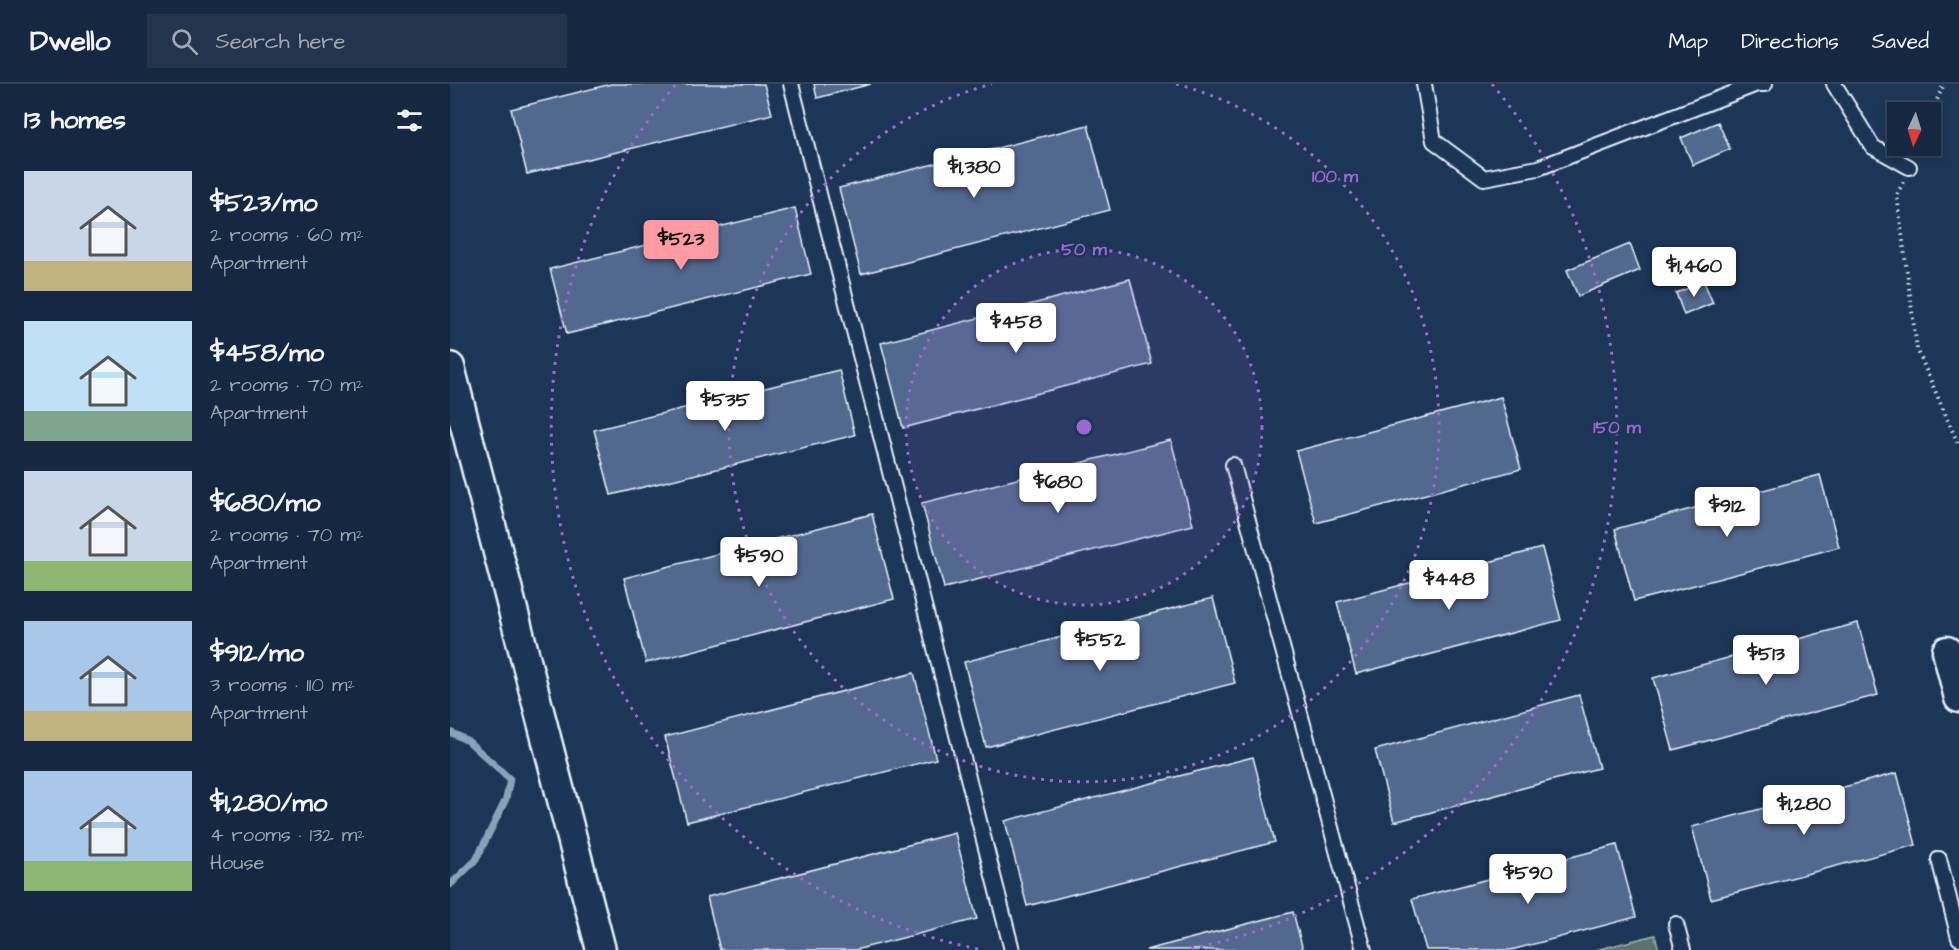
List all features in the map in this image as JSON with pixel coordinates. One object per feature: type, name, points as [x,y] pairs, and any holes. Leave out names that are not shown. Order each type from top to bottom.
[{"type":"street","points":[[450,367],[601,950]]},
{"type":"street","points":[[1947,651],[1959,698]]},
{"type":"lane","points":[[791,84],[1012,950]]},
{"type":"lane","points":[[1424,84],[1434,141],[1484,178],[1538,168],[1758,84],[1765,84]]},
{"type":"lane","points":[[1834,84],[1873,147],[1909,167]]},
{"type":"lane","points":[[1233,465],[1364,950]]},
{"type":"lane","points":[[1939,859],[1959,938]]},
{"type":"lane","points":[[1676,924],[1683,950]]},
{"type":"path","points":[[1936,102],[1944,84]]},
{"type":"path","points":[[1909,167],[1897,195],[1917,349],[1959,446]]},
{"type":"green space","points":[[1655,935],[1659,950],[1596,950]]},
{"type":"building","points":[[611,84],[764,84],[772,114],[527,174],[511,109]]},
{"type":"building","points":[[814,84],[871,84],[817,98]]},
{"type":"building","points":[[1718,122],[1730,149],[1693,165],[1681,138]]},
{"type":"building","points":[[1088,125],[1110,210],[861,274],[839,188]]},
{"type":"building","points":[[795,208],[811,274],[567,334],[550,269]]},
{"type":"building","points":[[1630,244],[1640,270],[1578,296],[1567,270]]},
{"type":"building","points":[[1130,279],[1152,364],[903,428],[881,343]]},
{"type":"building","points":[[1704,282],[1713,303],[1684,315],[1676,293]]},
{"type":"building","points":[[839,370],[855,435],[611,495],[594,430]]},
{"type":"building","points":[[1501,397],[1521,469],[1316,523],[1296,451]]},
{"type":"building","points":[[1171,440],[1193,525],[944,588],[922,503]]},
{"type":"building","points":[[1820,475],[1839,547],[1634,601],[1615,529]]},
{"type":"building","points":[[872,514],[894,599],[646,663],[624,578]]},
{"type":"building","points":[[1542,548],[1561,620],[1356,674],[1337,602]]},
{"type":"building","points":[[1213,598],[1235,683],[986,747],[964,662]]},
{"type":"building","points":[[1858,623],[1878,695],[1673,750],[1653,678]]},
{"type":"building","points":[[914,673],[936,759],[687,822],[665,737]]},
{"type":"building","points":[[1579,695],[1599,768],[1394,822],[1375,750]]},
{"type":"building","points":[[1253,757],[1275,842],[1027,906],[1005,821]]},
{"type":"building","points":[[1897,773],[1916,845],[1711,899],[1692,827]]},
{"type":"building","points":[[955,833],[977,919],[855,950],[720,950],[707,897]]},
{"type":"building","points":[[1617,845],[1636,917],[1511,950],[1426,950],[1412,899]]},
{"type":"building","points":[[1293,912],[1303,950],[1146,950]]},
{"type":"waterway","points":[[450,732],[468,741],[510,779],[506,799],[476,860],[450,885]]}]
